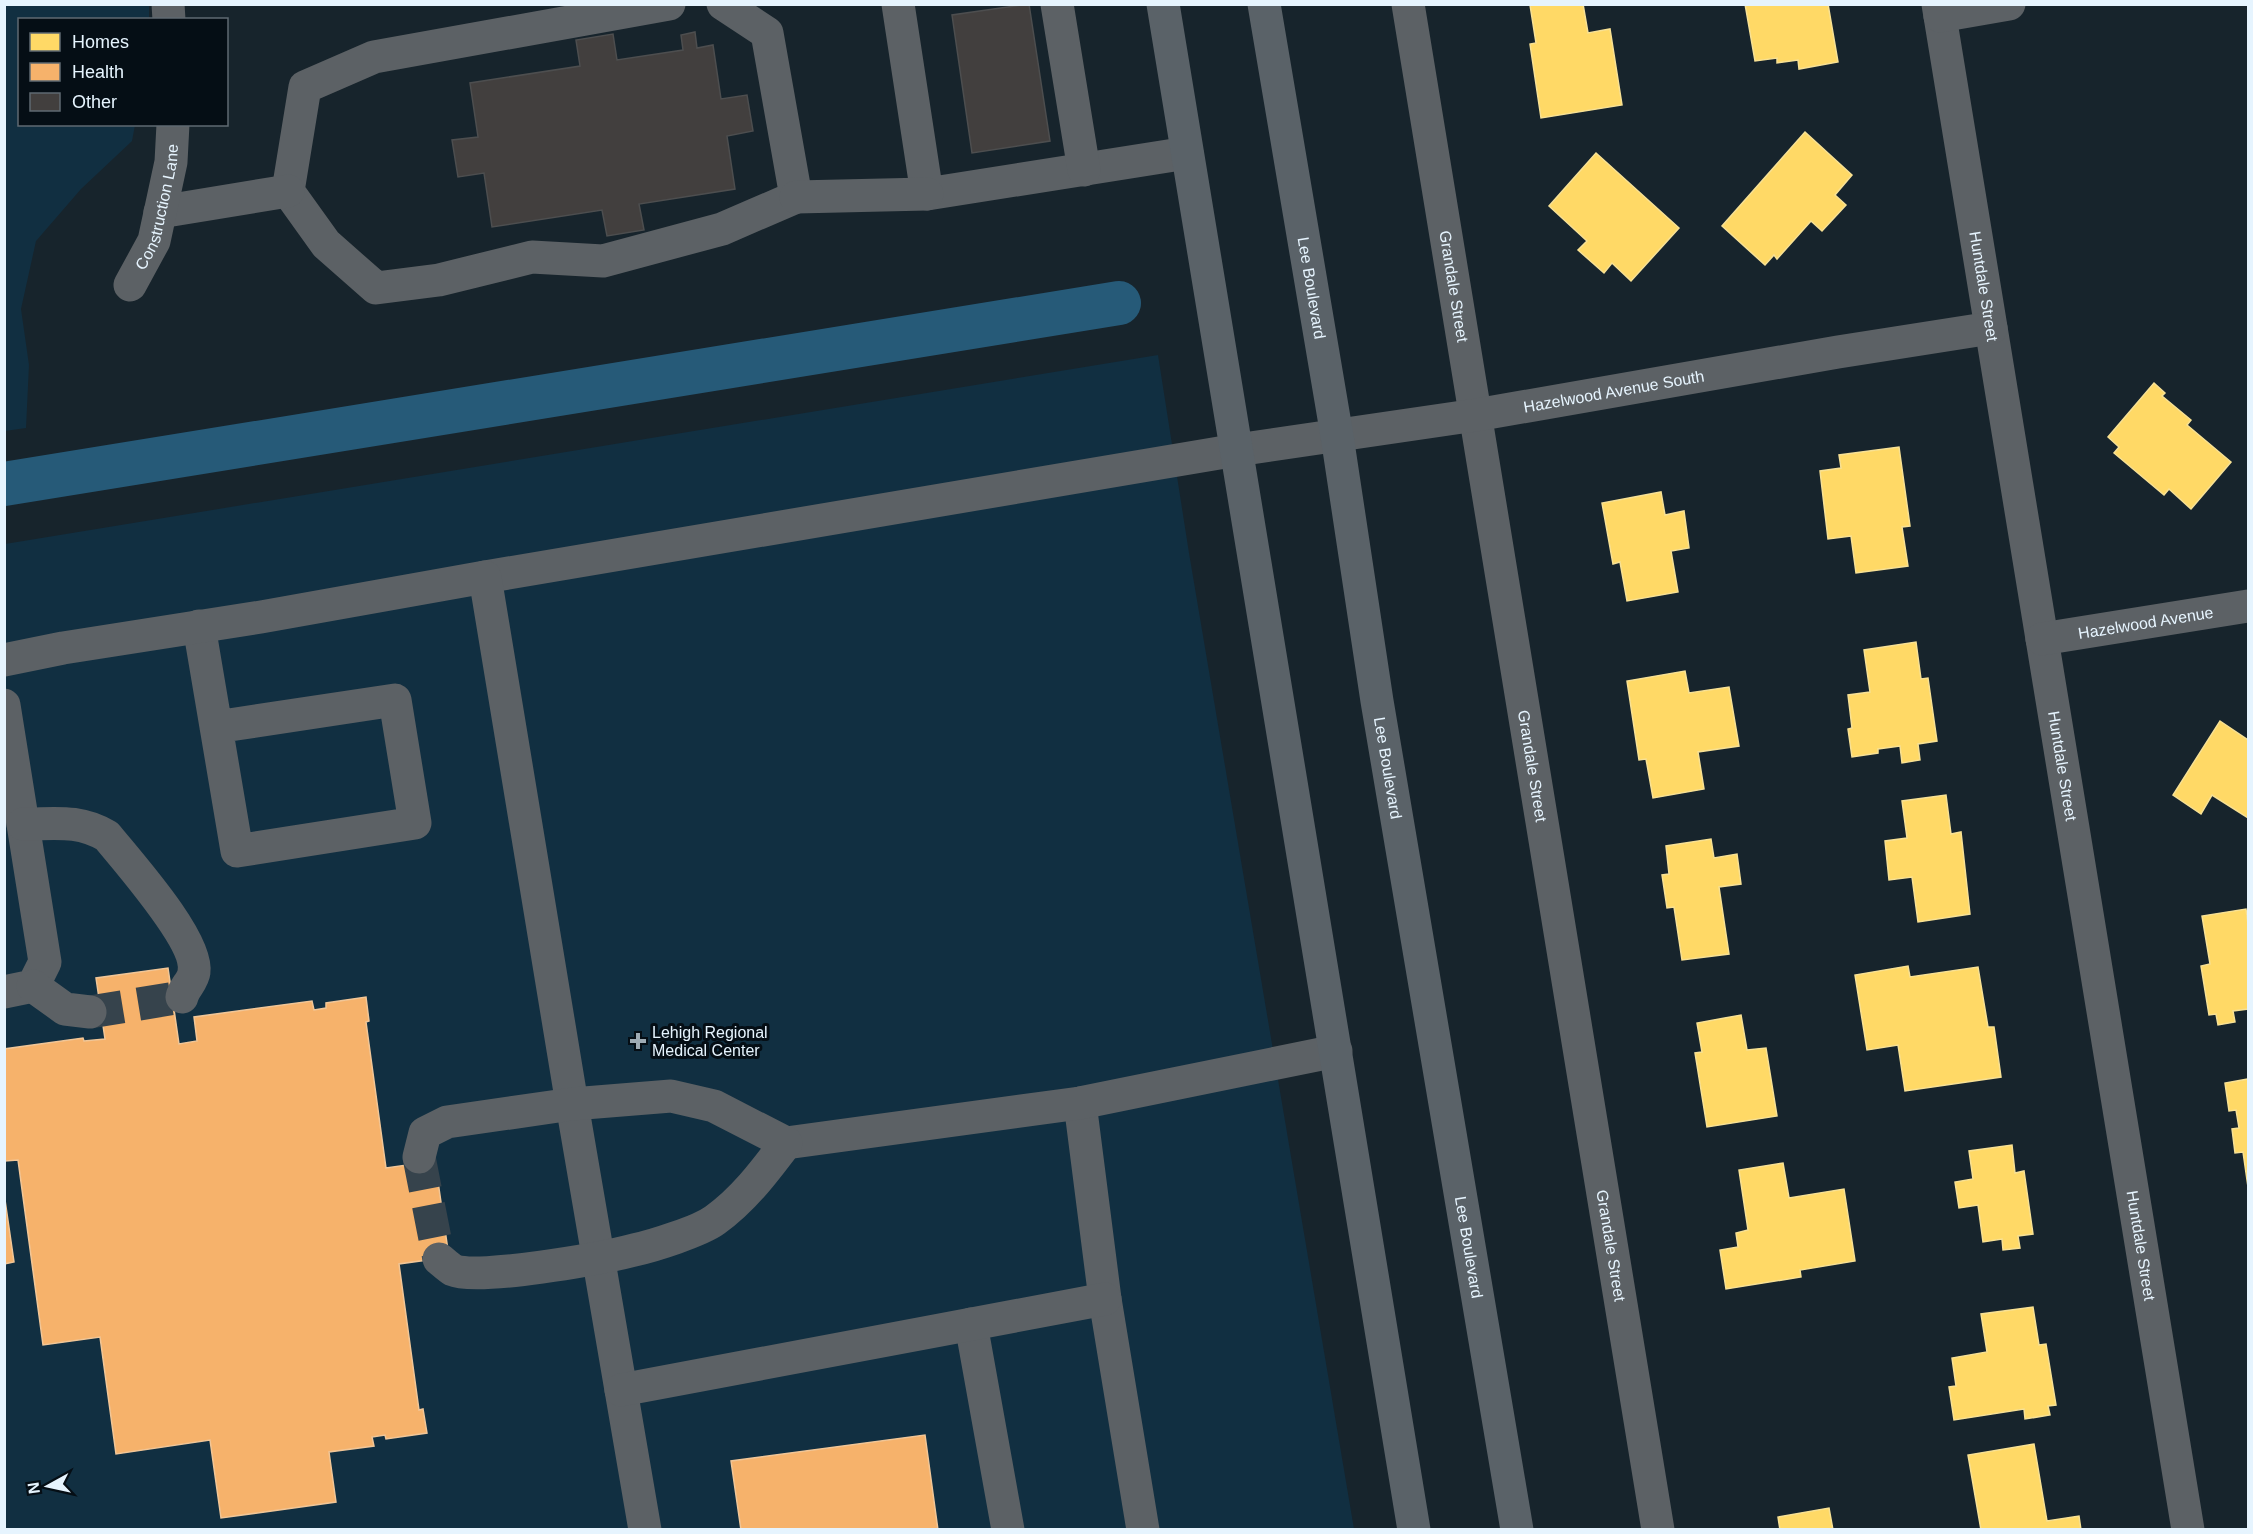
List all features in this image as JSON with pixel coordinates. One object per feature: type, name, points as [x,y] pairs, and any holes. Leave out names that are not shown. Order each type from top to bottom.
[{"type":"main road","points":[[1163,4],[1414,1530]]},
{"type":"main road","name":"Lee Boulevard","points":[[1264,4],[1338,436],[1377,702],[1516,1530]]},
{"type":"street","points":[[669,4],[374,57],[305,87],[288,191],[326,244],[376,288],[439,280],[532,257],[603,261],[722,229],[796,197],[927,194],[1188,153]]},
{"type":"street","points":[[723,4],[767,33],[796,197]]},
{"type":"street","points":[[898,4],[927,194]]},
{"type":"street","points":[[1057,4],[1084,170]]},
{"type":"street","name":"Grandale Street","points":[[1408,4],[1658,1530]]},
{"type":"street","points":[[1939,10],[2009,4]]},
{"type":"street","name":"Huntdale Street","points":[[1939,10],[2188,1530]]},
{"type":"street","name":"Construction Lane","points":[[130,285],[154,241],[171,162],[173,126]]},
{"type":"street","points":[[160,212],[288,191]]},
{"type":"street","name":"Hazelwood Avenue South","points":[[4,660],[63,648],[1237,450],[1476,415],[1991,328]]},
{"type":"street","points":[[485,577],[645,1530]]},
{"type":"street","name":"Hazelwood Avenue","points":[[2042,639],[2248,606]]},
{"type":"street","points":[[200,626],[216,727],[237,851],[416,823],[395,700],[216,727]]},
{"type":"street","points":[[4,705],[45,962],[19,989],[65,1009],[90,1012]]},
{"type":"street","points":[[23,824],[72,823],[91,827],[107,836],[182,932],[192,952],[194,973],[184,989],[183,998]]},
{"type":"street","points":[[418,1157],[425,1133],[447,1122],[572,1104],[671,1095],[714,1106],[786,1143],[1080,1103],[1335,1051]]},
{"type":"street","points":[[1080,1103],[1105,1299],[1143,1530]]},
{"type":"street","points":[[439,1259],[454,1271],[484,1273],[528,1269],[598,1257],[634,1250],[669,1239],[713,1221],[748,1192],[786,1143]]},
{"type":"street","points":[[621,1390],[1105,1299]]},
{"type":"street","points":[[970,1324],[1008,1530]]},
{"type":"shaded area","points":[[5,4],[149,5],[149,18],[18,18],[18,126],[135,126],[132,141],[81,189],[36,241],[21,309],[29,365],[26,428],[5,431]]},
{"type":"shaded area","name":"Lehigh Regional Medical Center","points":[[1158,355],[1189,553],[1354,1529],[5,1530],[5,544]]},
{"type":"building: Homes","points":[[1583,4],[1588,33],[1610,29],[1622,105],[1541,118],[1530,44],[1536,43],[1530,5]]},
{"type":"building: Homes","points":[[1745,4],[1828,4],[1838,62],[1799,69],[1798,60],[1777,63],[1777,58],[1755,61]]},
{"type":"building: Homes","points":[[1805,132],[1852,175],[1835,195],[1846,205],[1822,231],[1811,221],[1777,259],[1774,255],[1765,265],[1722,226]]},
{"type":"building: Homes","points":[[1596,153],[1679,228],[1631,281],[1612,263],[1604,273],[1578,250],[1587,241],[1549,206]]},
{"type":"building: Homes","points":[[2154,383],[2165,393],[2162,396],[2191,420],[2187,425],[2231,462],[2191,509],[2169,489],[2164,495],[2114,453],[2119,447],[2108,437]]},
{"type":"building: Homes","points":[[1899,447],[1910,526],[1902,527],[1908,566],[1856,573],[1851,536],[1828,539],[1820,471],[1841,468],[1839,455]]},
{"type":"building: Homes","points":[[1661,492],[1665,515],[1684,511],[1689,548],[1671,551],[1678,592],[1627,601],[1620,562],[1613,564],[1602,503]]},
{"type":"building: Homes","points":[[1916,642],[1921,679],[1928,678],[1937,741],[1918,744],[1920,760],[1902,763],[1900,746],[1878,749],[1878,753],[1852,757],[1848,729],[1852,728],[1848,695],[1870,692],[1864,650]]},
{"type":"building: Homes","points":[[1685,671],[1689,693],[1729,687],[1739,746],[1698,752],[1704,789],[1653,798],[1646,759],[1639,760],[1627,681]]},
{"type":"building: Homes","points":[[2220,721],[2248,740],[2248,818],[2212,795],[2201,814],[2173,795]]},
{"type":"building: Homes","points":[[1946,795],[1951,834],[1961,832],[1970,914],[1918,922],[1912,877],[1889,880],[1885,841],[1907,838],[1902,801]]},
{"type":"building: Homes","points":[[1711,839],[1714,858],[1737,854],[1741,884],[1719,887],[1729,954],[1682,960],[1674,907],[1667,908],[1662,875],[1669,874],[1666,846]]},
{"type":"building: Homes","points":[[2246,909],[2248,1009],[2233,1011],[2235,1022],[2218,1025],[2216,1014],[2209,1015],[2201,966],[2210,964],[2202,916]]},
{"type":"building: Homes","points":[[1908,966],[1910,977],[1978,967],[1988,1027],[1994,1027],[2001,1077],[1905,1091],[1898,1045],[1867,1050],[1855,975]]},
{"type":"building: Homes","points":[[1741,1015],[1747,1050],[1766,1048],[1777,1116],[1707,1127],[1695,1053],[1702,1052],[1697,1023]]},
{"type":"building: Homes","points":[[2248,1079],[2248,1187],[2243,1152],[2235,1153],[2232,1129],[2239,1128],[2236,1110],[2229,1111],[2225,1083]]},
{"type":"building: Homes","points":[[2012,1145],[2015,1173],[2024,1171],[2033,1234],[2018,1236],[2020,1248],[2003,1250],[2002,1239],[1983,1242],[1978,1205],[1959,1208],[1955,1182],[1973,1179],[1969,1151]]},
{"type":"building: Homes","points":[[1783,1163],[1789,1198],[1844,1189],[1855,1261],[1800,1270],[1801,1277],[1726,1289],[1720,1250],[1738,1247],[1736,1233],[1748,1230],[1739,1170]]},
{"type":"building: Homes","points":[[2033,1307],[2039,1345],[2046,1344],[2056,1405],[2048,1406],[2050,1415],[2025,1419],[2024,1409],[1954,1420],[1949,1387],[1956,1386],[1952,1358],[1987,1352],[1981,1314]]},
{"type":"building: Homes","points":[[2034,1444],[2047,1521],[2079,1516],[2081,1530],[1981,1530],[1968,1455]]},
{"type":"building: Homes","points":[[1829,1508],[1833,1530],[1780,1530],[1778,1517]]},
{"type":"building: Health","points":[[168,968],[179,1044],[197,1041],[194,1017],[312,1001],[314,1010],[326,1008],[326,1003],[366,997],[369,1021],[366,1022],[386,1168],[435,1161],[449,1257],[399,1264],[419,1410],[423,1409],[427,1433],[386,1439],[385,1435],[372,1437],[374,1446],[329,1452],[336,1502],[221,1518],[210,1440],[116,1454],[100,1337],[43,1345],[18,1160],[5,1161],[4,1159],[4,1049],[83,1038],[84,1041],[105,1039],[96,978]]},
{"type":"building: Health","points":[[4,1193],[14,1262],[4,1264]]},
{"type":"building: Health","points":[[925,1435],[938,1530],[741,1530],[731,1461]]},
{"type":"building: Other","points":[[1029,4],[1050,141],[972,153],[952,15]]},
{"type":"building: Other","points":[[695,32],[697,48],[713,45],[721,99],[747,95],[753,131],[727,136],[735,189],[639,204],[644,230],[607,236],[602,210],[492,227],[484,173],[458,177],[452,140],[478,137],[470,83],[580,66],[576,40],[613,34],[617,60],[683,50],[681,35]]},
{"type":"waterway","points":[[4,484],[1119,303]]},
{"type":"tunnel","points":[[90,1012],[182,997]]},
{"type":"tunnel","points":[[419,1157],[439,1259]]},
{"type":"place","name":"Lehigh Regional Medical Center","points":[[638,1041]]}]
